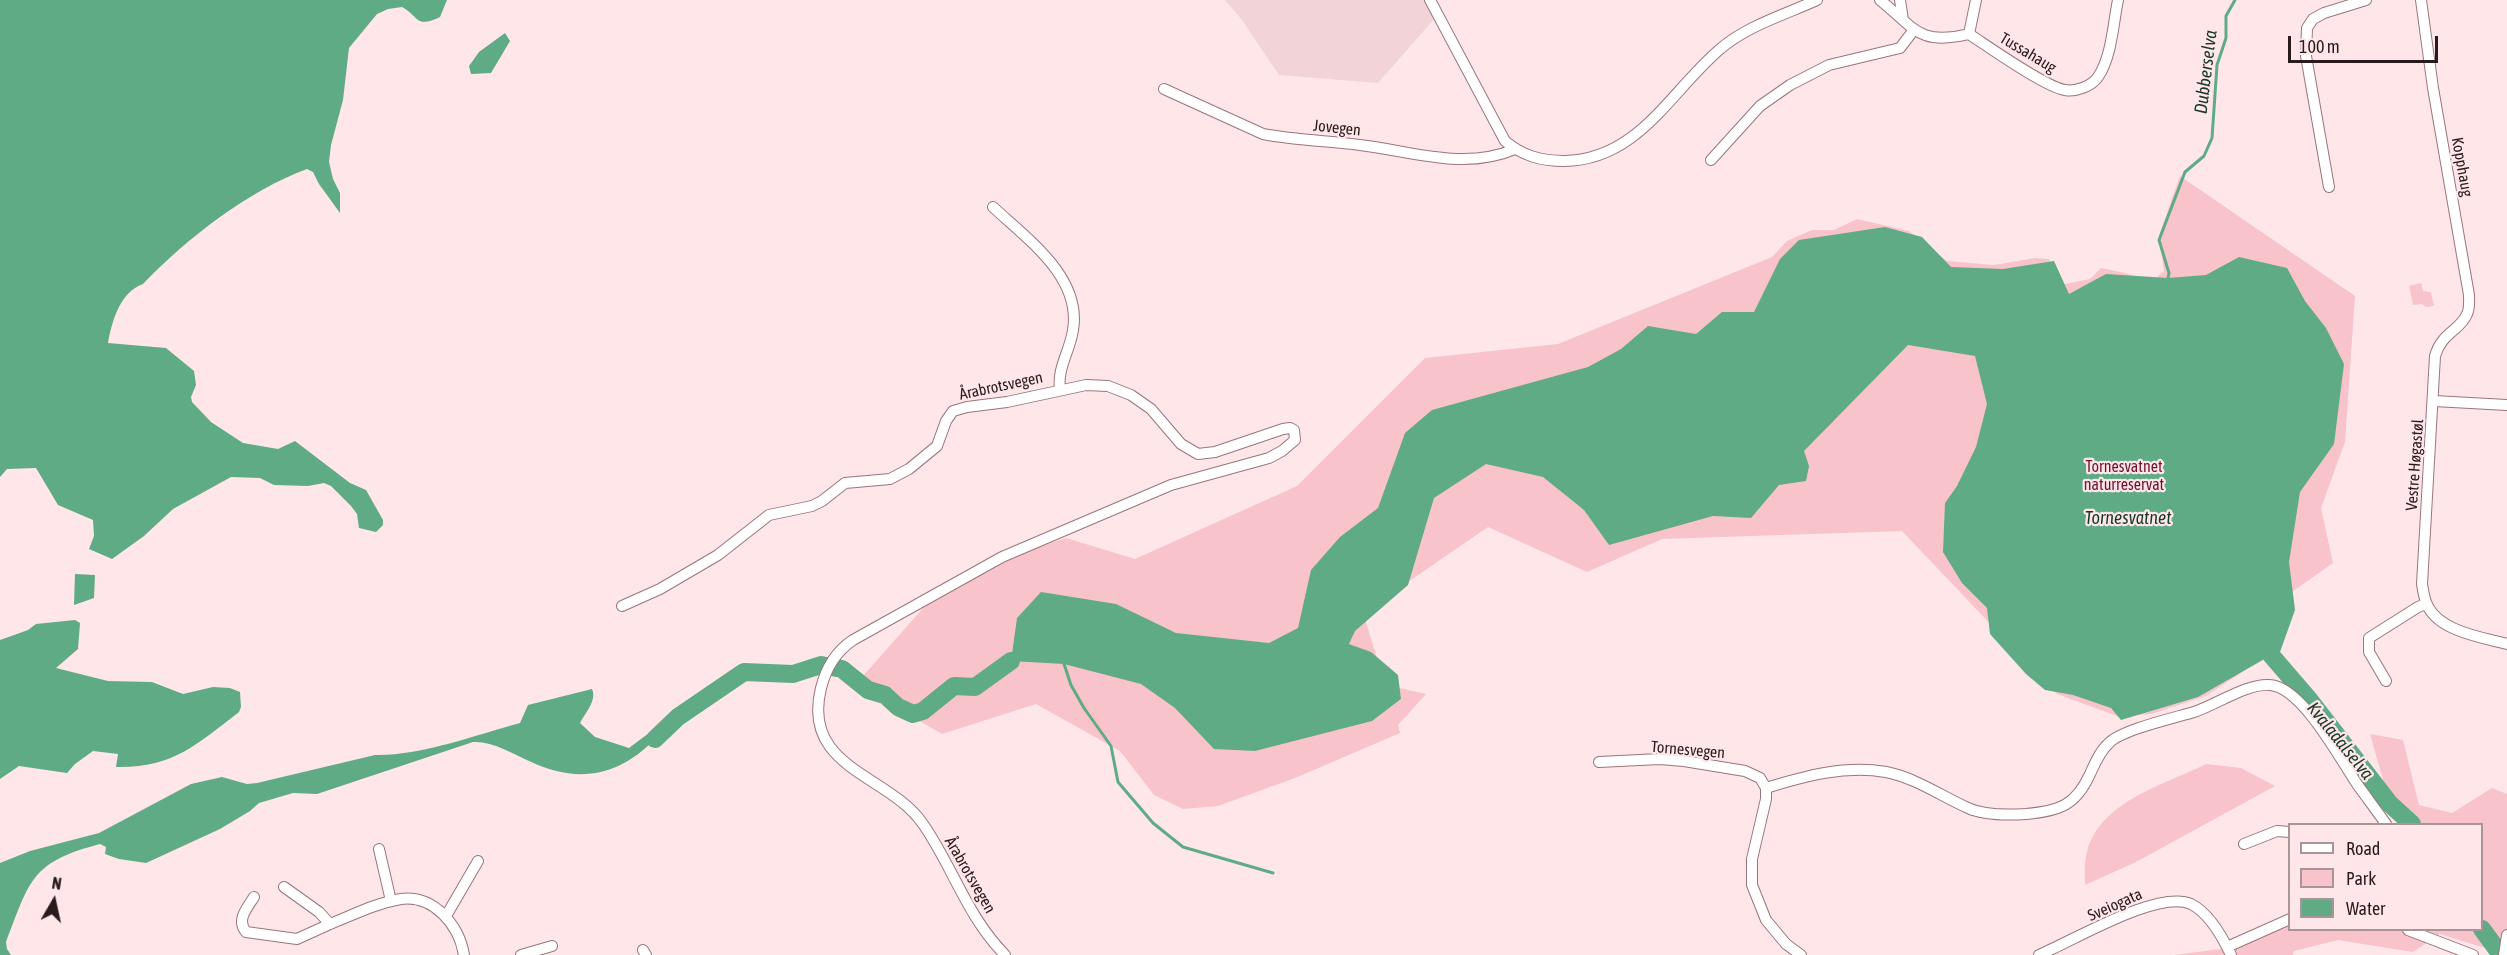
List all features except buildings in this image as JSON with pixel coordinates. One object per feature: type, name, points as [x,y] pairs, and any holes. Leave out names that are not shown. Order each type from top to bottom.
[{"type":"street","points":[[1430,0],[1505,141],[1515,149],[1536,158],[1572,160],[1589,158],[1623,144],[1650,124],[1706,63],[1732,39],[1817,0]]},
{"type":"street","points":[[1880,0],[1913,31],[1943,39],[1969,34],[1976,0]]},
{"type":"street","points":[[1900,0],[1903,21]]},
{"type":"street","name":"Tussahaug","points":[[1969,34],[2045,82],[2063,90],[2076,91],[2097,78],[2106,58],[2118,0]]},
{"type":"street","points":[[2329,187],[2306,56],[2307,28],[2313,19],[2324,13],[2366,0]]},
{"type":"street","name":"Kopphaug","points":[[2421,0],[2433,88],[2469,295],[2467,314],[2450,332]]},
{"type":"street","points":[[1711,160],[1760,106],[1790,85],[1829,65],[1900,48],[1913,31]]},
{"type":"street","name":"Jovegen","points":[[1164,89],[1263,134],[1280,137],[1377,147],[1440,159],[1484,158],[1515,149]]},
{"type":"street","name":"Årabrotsvegen","points":[[993,207],[1059,273],[1071,296],[1074,314],[1073,332],[1058,378],[1060,389]]},
{"type":"street","name":"Vestre Høgastøl","points":[[2426,604],[2422,584],[2435,356],[2438,345],[2450,332]]},
{"type":"street","name":"Årabrotsvegen","points":[[622,606],[660,589],[718,555],[769,515],[812,506],[845,483],[890,479],[909,469],[937,446],[946,421],[954,411],[1060,389],[1086,385],[1108,386],[1131,395],[1151,409],[1181,444],[1198,454],[1215,452],[1290,428],[1296,434],[1289,446],[1269,458],[1171,485],[1002,557],[853,640],[834,657],[826,673],[818,711],[819,724],[830,748],[854,770],[904,805],[923,823],[976,918],[1005,955]]},
{"type":"street","points":[[2434,401],[2507,405]]},
{"type":"street","points":[[2386,681],[2369,652],[2369,639],[2426,604],[2438,619],[2451,627],[2507,644]]},
{"type":"street","points":[[1801,955],[1786,944],[1766,920],[1752,885],[1752,859],[1763,814],[1766,788],[1829,770],[1886,772],[1947,796],[1970,809],[1991,813],[2024,814],[2054,810],[2072,802],[2085,786],[2096,760],[2109,742],[2122,735],[2199,711],[2254,687],[2268,685],[2279,687],[2292,695],[2335,746],[2385,823]]},
{"type":"street","name":"Tornesvegen","points":[[1599,762],[1660,759],[1684,761],[1753,773],[1764,781],[1766,788]]},
{"type":"street","points":[[2244,844],[2277,831],[2288,832]]},
{"type":"street","points":[[379,849],[391,901]]},
{"type":"street","points":[[446,916],[478,861]]},
{"type":"street","points":[[284,887],[319,912],[330,924]]},
{"type":"street","points":[[254,897],[241,920],[246,932],[297,939],[391,901],[416,900],[429,904],[446,916],[461,940],[464,955]]},
{"type":"street","name":"Sveiogata","points":[[2039,955],[2144,906],[2175,901],[2191,904],[2205,915],[2229,951],[2288,920]]},
{"type":"street","points":[[2414,931],[2430,934],[2474,955]]},
{"type":"street","points":[[2504,955],[2507,934]]},
{"type":"street","points":[[521,955],[552,946]]},
{"type":"shaded area","points":[[1225,0],[1427,0],[1435,18],[1378,83],[1279,75],[1242,20]]},
{"type":"green space","name":"Tornesvatnet","points":[[2180,176],[2355,296],[2345,442],[2321,508],[2333,563],[2289,594],[2274,651],[2206,696],[2151,714],[2117,716],[2057,694],[1902,531],[1662,539],[1587,572],[1488,527],[1363,613],[1392,706],[1401,699],[1399,688],[1426,694],[1398,725],[1400,733],[1295,778],[1218,806],[1183,809],[1154,795],[1120,751],[1036,704],[942,734],[856,684],[931,599],[998,561],[1066,538],[1135,559],[1297,486],[1425,358],[1558,344],[1772,257],[1787,241],[1812,230],[1834,230],[1857,219],[1909,231],[1947,261],[1994,265],[2035,258],[2049,259],[2060,285],[2090,279],[2101,268],[2154,280],[2164,271],[2159,236]]},
{"type":"green space","points":[[2421,283],[2423,291],[2431,292],[2434,306],[2413,305],[2409,286]]},
{"type":"green space","points":[[2370,734],[2403,740],[2419,805],[2452,813],[2492,788],[2507,794],[2507,955],[2440,934],[2413,952],[2338,940],[2294,951],[2293,955],[2174,955],[2221,949],[2288,926],[2288,931],[2483,931],[2483,823],[2403,823],[2390,804]]},
{"type":"green space","points":[[2206,764],[2241,768],[2275,786],[2136,862],[2085,885],[2087,852],[2094,834],[2105,820],[2119,807],[2136,797]]},
{"type":"water","points":[[0,0],[447,0],[440,17],[426,22],[418,20],[402,7],[388,9],[377,14],[349,48],[343,100],[329,162],[333,179],[340,193],[340,213],[313,172],[307,169],[263,190],[198,233],[143,284],[128,294],[118,308],[108,343],[166,348],[194,371],[196,385],[191,397],[192,402],[211,422],[243,443],[278,449],[295,441],[350,483],[366,490],[383,520],[383,525],[376,532],[359,528],[357,514],[351,506],[331,486],[324,483],[308,486],[274,485],[260,478],[231,477],[173,509],[144,536],[112,559],[89,549],[94,536],[93,520],[58,505],[36,468],[7,469],[0,477]]},
{"type":"water","points":[[505,33],[510,41],[491,73],[471,74],[469,66],[479,52]]},
{"type":"water","name":"Tornesvatnet","points":[[1885,227],[1922,237],[1951,267],[2003,269],[2054,261],[2069,294],[2106,274],[2168,278],[2206,275],[2239,257],[2287,268],[2305,301],[2326,328],[2344,364],[2334,444],[2300,492],[2289,562],[2295,610],[2280,652],[2198,697],[2121,720],[2111,708],[2073,695],[2045,690],[2026,674],[1990,634],[1987,608],[1962,583],[1943,552],[1945,503],[1957,486],[1976,447],[1987,404],[1975,356],[1908,345],[1804,451],[1809,466],[1806,481],[1779,485],[1751,518],[1713,516],[1609,545],[1584,510],[1543,477],[1486,464],[1434,498],[1408,585],[1355,631],[1349,644],[1371,652],[1398,675],[1401,699],[1372,721],[1255,751],[1214,749],[1175,708],[1141,684],[1064,664],[1011,661],[1017,618],[1041,592],[1116,604],[1176,633],[1269,643],[1298,628],[1311,570],[1340,537],[1378,508],[1405,433],[1432,410],[1588,367],[1621,349],[1648,326],[1696,334],[1722,312],[1754,312],[1780,259],[1799,240]]},
{"type":"water","points":[[75,574],[95,575],[94,598],[74,605]]},
{"type":"water","points":[[75,620],[80,623],[78,649],[56,668],[108,681],[152,682],[183,694],[213,687],[230,688],[240,692],[239,712],[210,735],[169,759],[136,766],[116,767],[118,754],[93,751],[67,773],[19,766],[0,779],[0,640],[28,630],[36,624]]},
{"type":"water","points":[[592,689],[592,702],[580,723],[595,737],[629,748],[649,733],[655,739],[641,752],[612,769],[596,773],[564,773],[529,761],[495,745],[473,742],[317,794],[293,793],[259,803],[220,829],[146,863],[119,859],[105,854],[106,847],[100,844],[60,858],[36,876],[21,903],[6,942],[11,955],[0,955],[0,863],[30,851],[99,833],[191,784],[222,777],[247,784],[257,783],[375,755],[410,752],[467,739],[520,723],[528,705]]},
{"type":"waterway","name":"Dubberselva","points":[[2168,278],[2169,273],[2159,240],[2185,172],[2204,156],[2212,138],[2217,65],[2226,38],[2226,16],[2235,0]]},
{"type":"waterway","name":"Kvaladalselva","points":[[2271,655],[2308,698],[2390,804],[2411,823]]},
{"type":"waterway","points":[[655,739],[678,717],[744,672],[793,674],[821,665],[842,669],[868,690],[885,695],[898,707],[913,714],[923,711],[954,686],[975,687],[1011,661]]},
{"type":"waterway","points":[[1064,664],[1071,685],[1084,708],[1111,746],[1118,782],[1153,823],[1183,847],[1273,873]]},
{"type":"waterway","name":"Kvaladalselva","points":[[2483,930],[2501,955]]},
{"type":"park label","name":"Tornesvatnet naturreservat","points":[[2124,476]]}]
